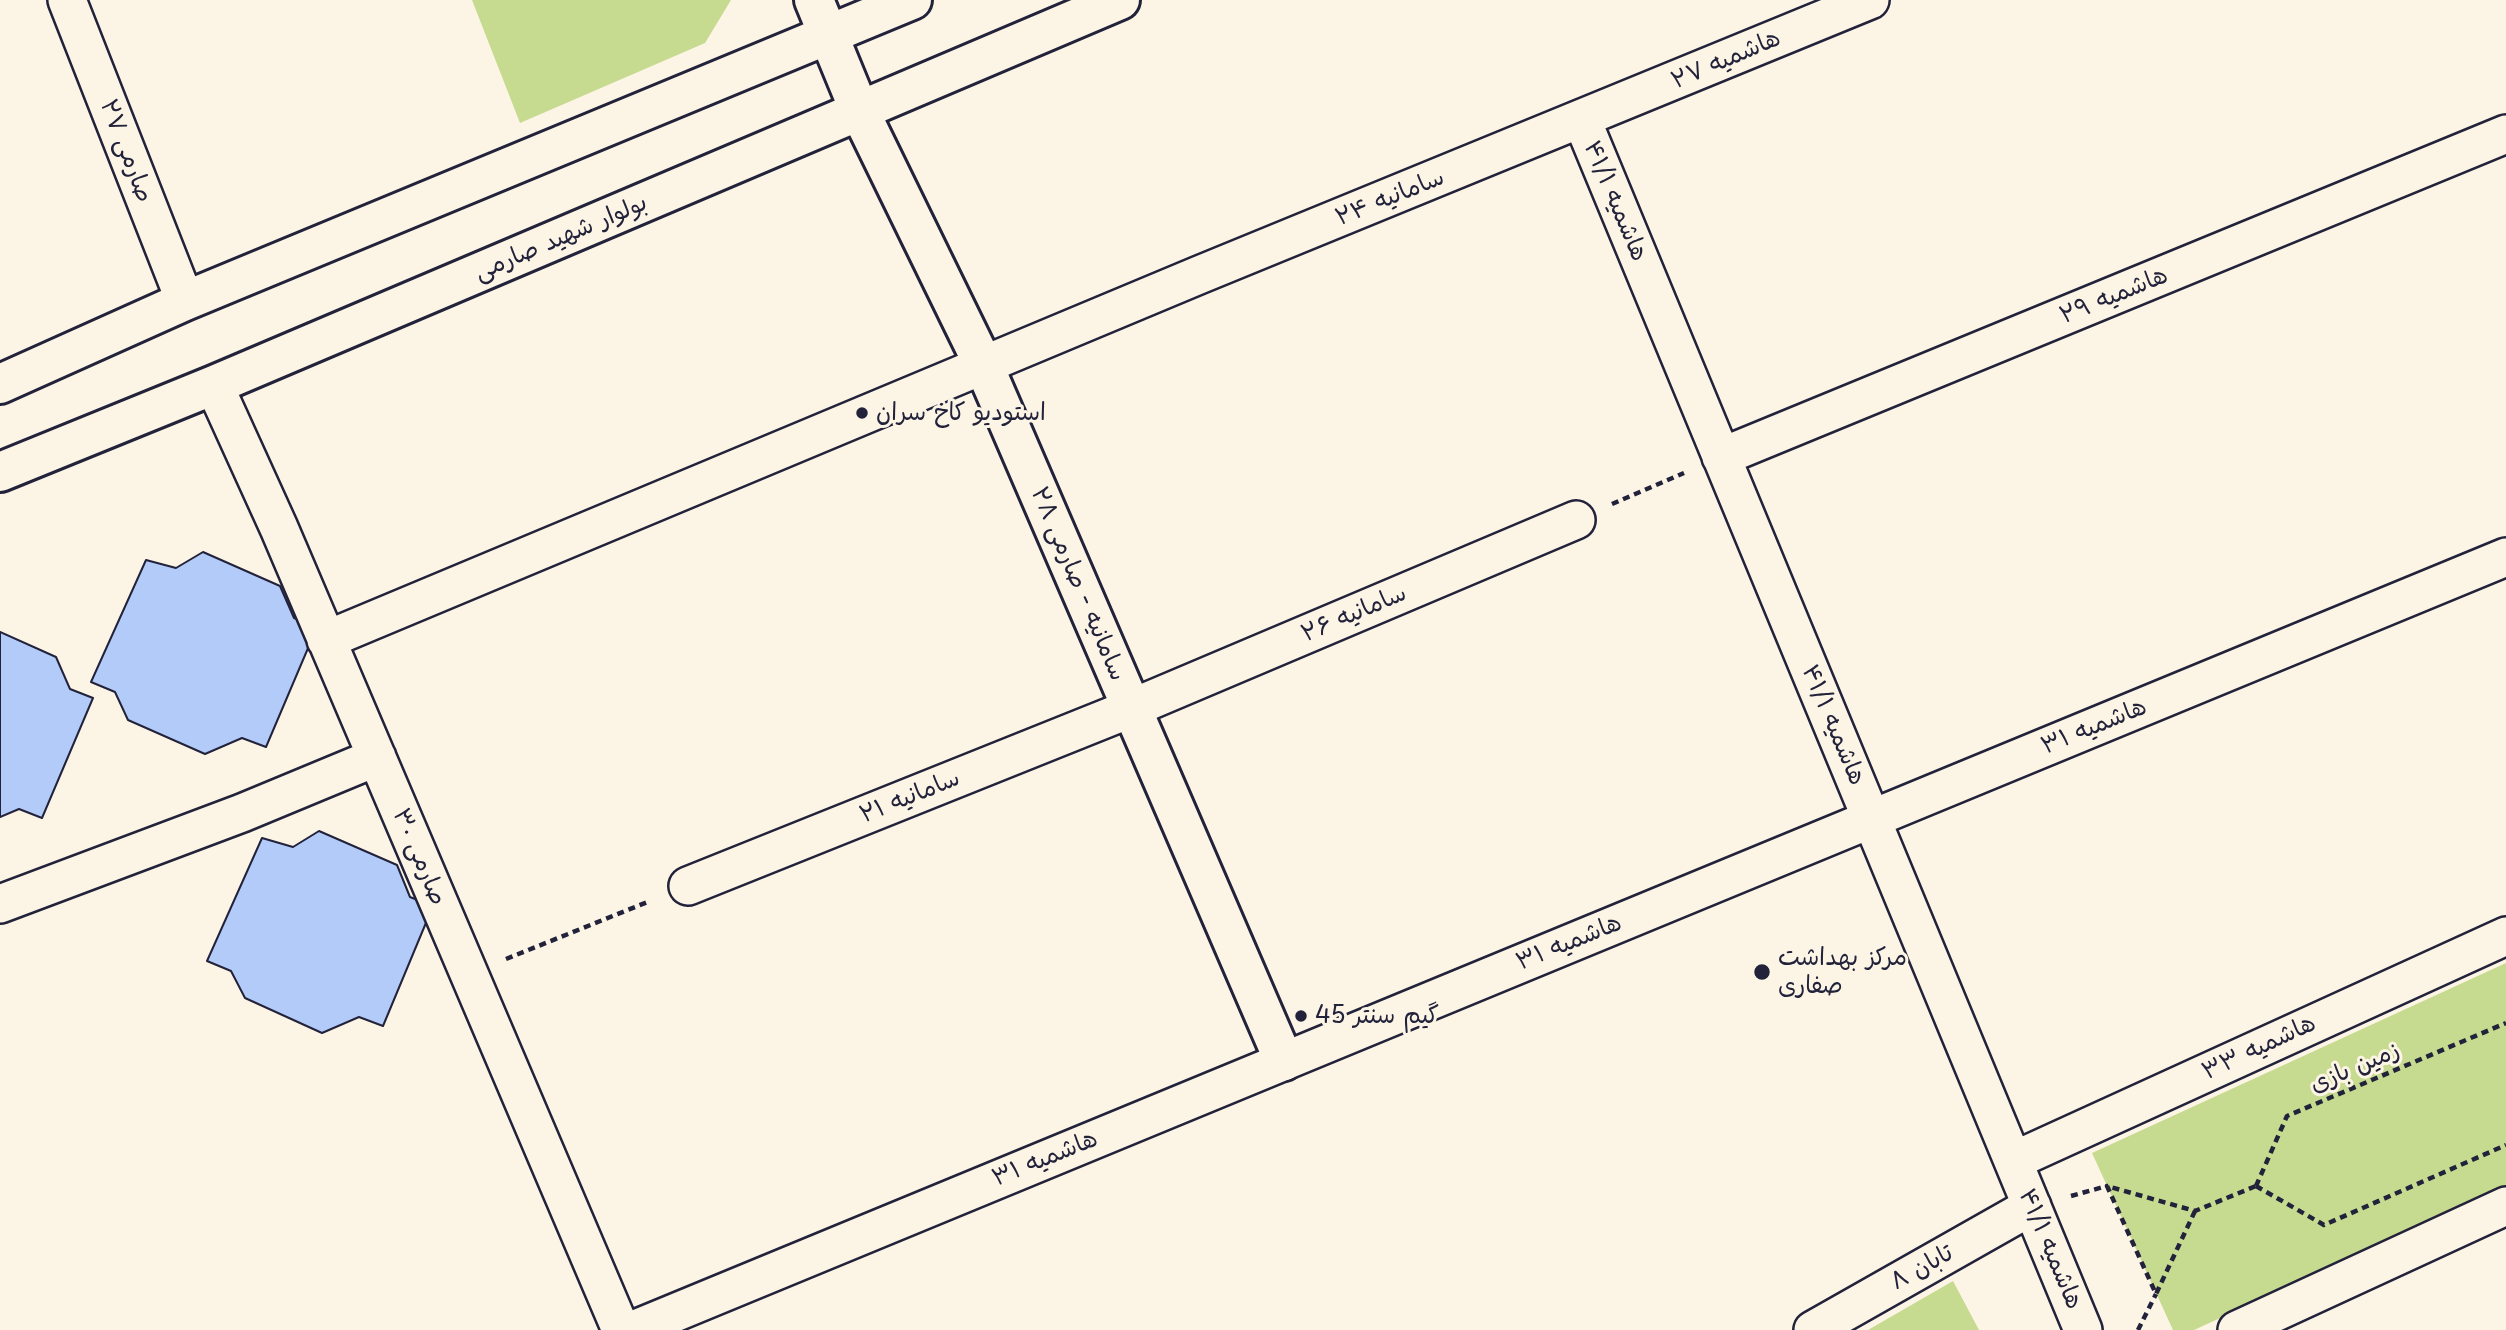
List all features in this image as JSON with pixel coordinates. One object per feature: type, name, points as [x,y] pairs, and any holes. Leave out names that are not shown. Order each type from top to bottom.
[{"type":"main road","name":"سامانیه - صارمی ۲۸","points":[[814,0],[860,112],[985,366],[1284,1061]]},
{"type":"main road","points":[[0,384],[186,301],[912,0]]},
{"type":"main road","name":"بولوار شهید صارمی","points":[[0,472],[214,385],[1121,0]]},
{"type":"street","name":"صارمی ۲۷","points":[[67,0],[186,301]]},
{"type":"street","name":"هاشمیه ۲۷","points":[[1582,120],[1870,0]]},
{"type":"street","name":"سامانیه ۲۴","points":[[327,640],[1199,275],[1582,120]]},
{"type":"street","name":"هاشمیه ۴۱/۱","points":[[1582,120],[2083,1330]]},
{"type":"street","name":"هاشمیه ۲۹","points":[[1721,457],[2506,134]]},
{"type":"street","name":"صارمی ۳۰","points":[[214,385],[327,640],[621,1330]]},
{"type":"street","name":"سامانیه ۲۶","points":[[1132,708],[1576,520]]},
{"type":"street","name":"هاشمیه ۳۱","points":[[633,1330],[2506,557]]},
{"type":"street","name":"سامانیه ۲۱","points":[[688,886],[1132,708]]},
{"type":"street","points":[[0,904],[242,813],[377,757]]},
{"type":"street","name":"هاشمیه ۳۳","points":[[2013,1160],[2506,936]]},
{"type":"street","name":"تابان ۸","points":[[1813,1330],[2032,1206]]},
{"type":"street","points":[[2238,1330],[2506,1206]]},
{"type":"path","points":[[1576,520],[1721,457]]},
{"type":"path","points":[[469,974],[688,886]]},
{"type":"path","name":"زمین بازی","points":[[2256,1186],[2287,1116],[2506,1023]]},
{"type":"path","points":[[2156,1294],[2107,1186],[2195,1212],[2256,1186],[2324,1225],[2506,1146]]},
{"type":"path","points":[[2138,1330],[2195,1212]]},
{"type":"green space","points":[[472,0],[731,0],[705,43],[520,123]]},
{"type":"green space","points":[[2506,963],[2506,1187],[2194,1330],[2173,1330],[2092,1153]]},
{"type":"green space","points":[[1953,1281],[1979,1330],[1868,1330]]},
{"type":"building","points":[[203,552],[280,586],[294,618],[317,627],[266,747],[242,738],[205,754],[128,720],[115,692],[91,682],[146,560],[176,568]]},
{"type":"building","points":[[0,632],[56,657],[70,689],[93,698],[42,818],[19,809],[0,817]]},
{"type":"building","points":[[319,831],[397,865],[410,897],[433,906],[383,1026],[359,1017],[322,1033],[245,998],[231,971],[207,961],[262,838],[293,847]]},
{"type":"place","name":"استودیو کاخ سران","points":[[862,413]]},
{"type":"place","name":"مرکز بهداشت صفاری","points":[[1762,972]]},
{"type":"place","name":"گیم سنتر 45","points":[[1301,1016]]}]
